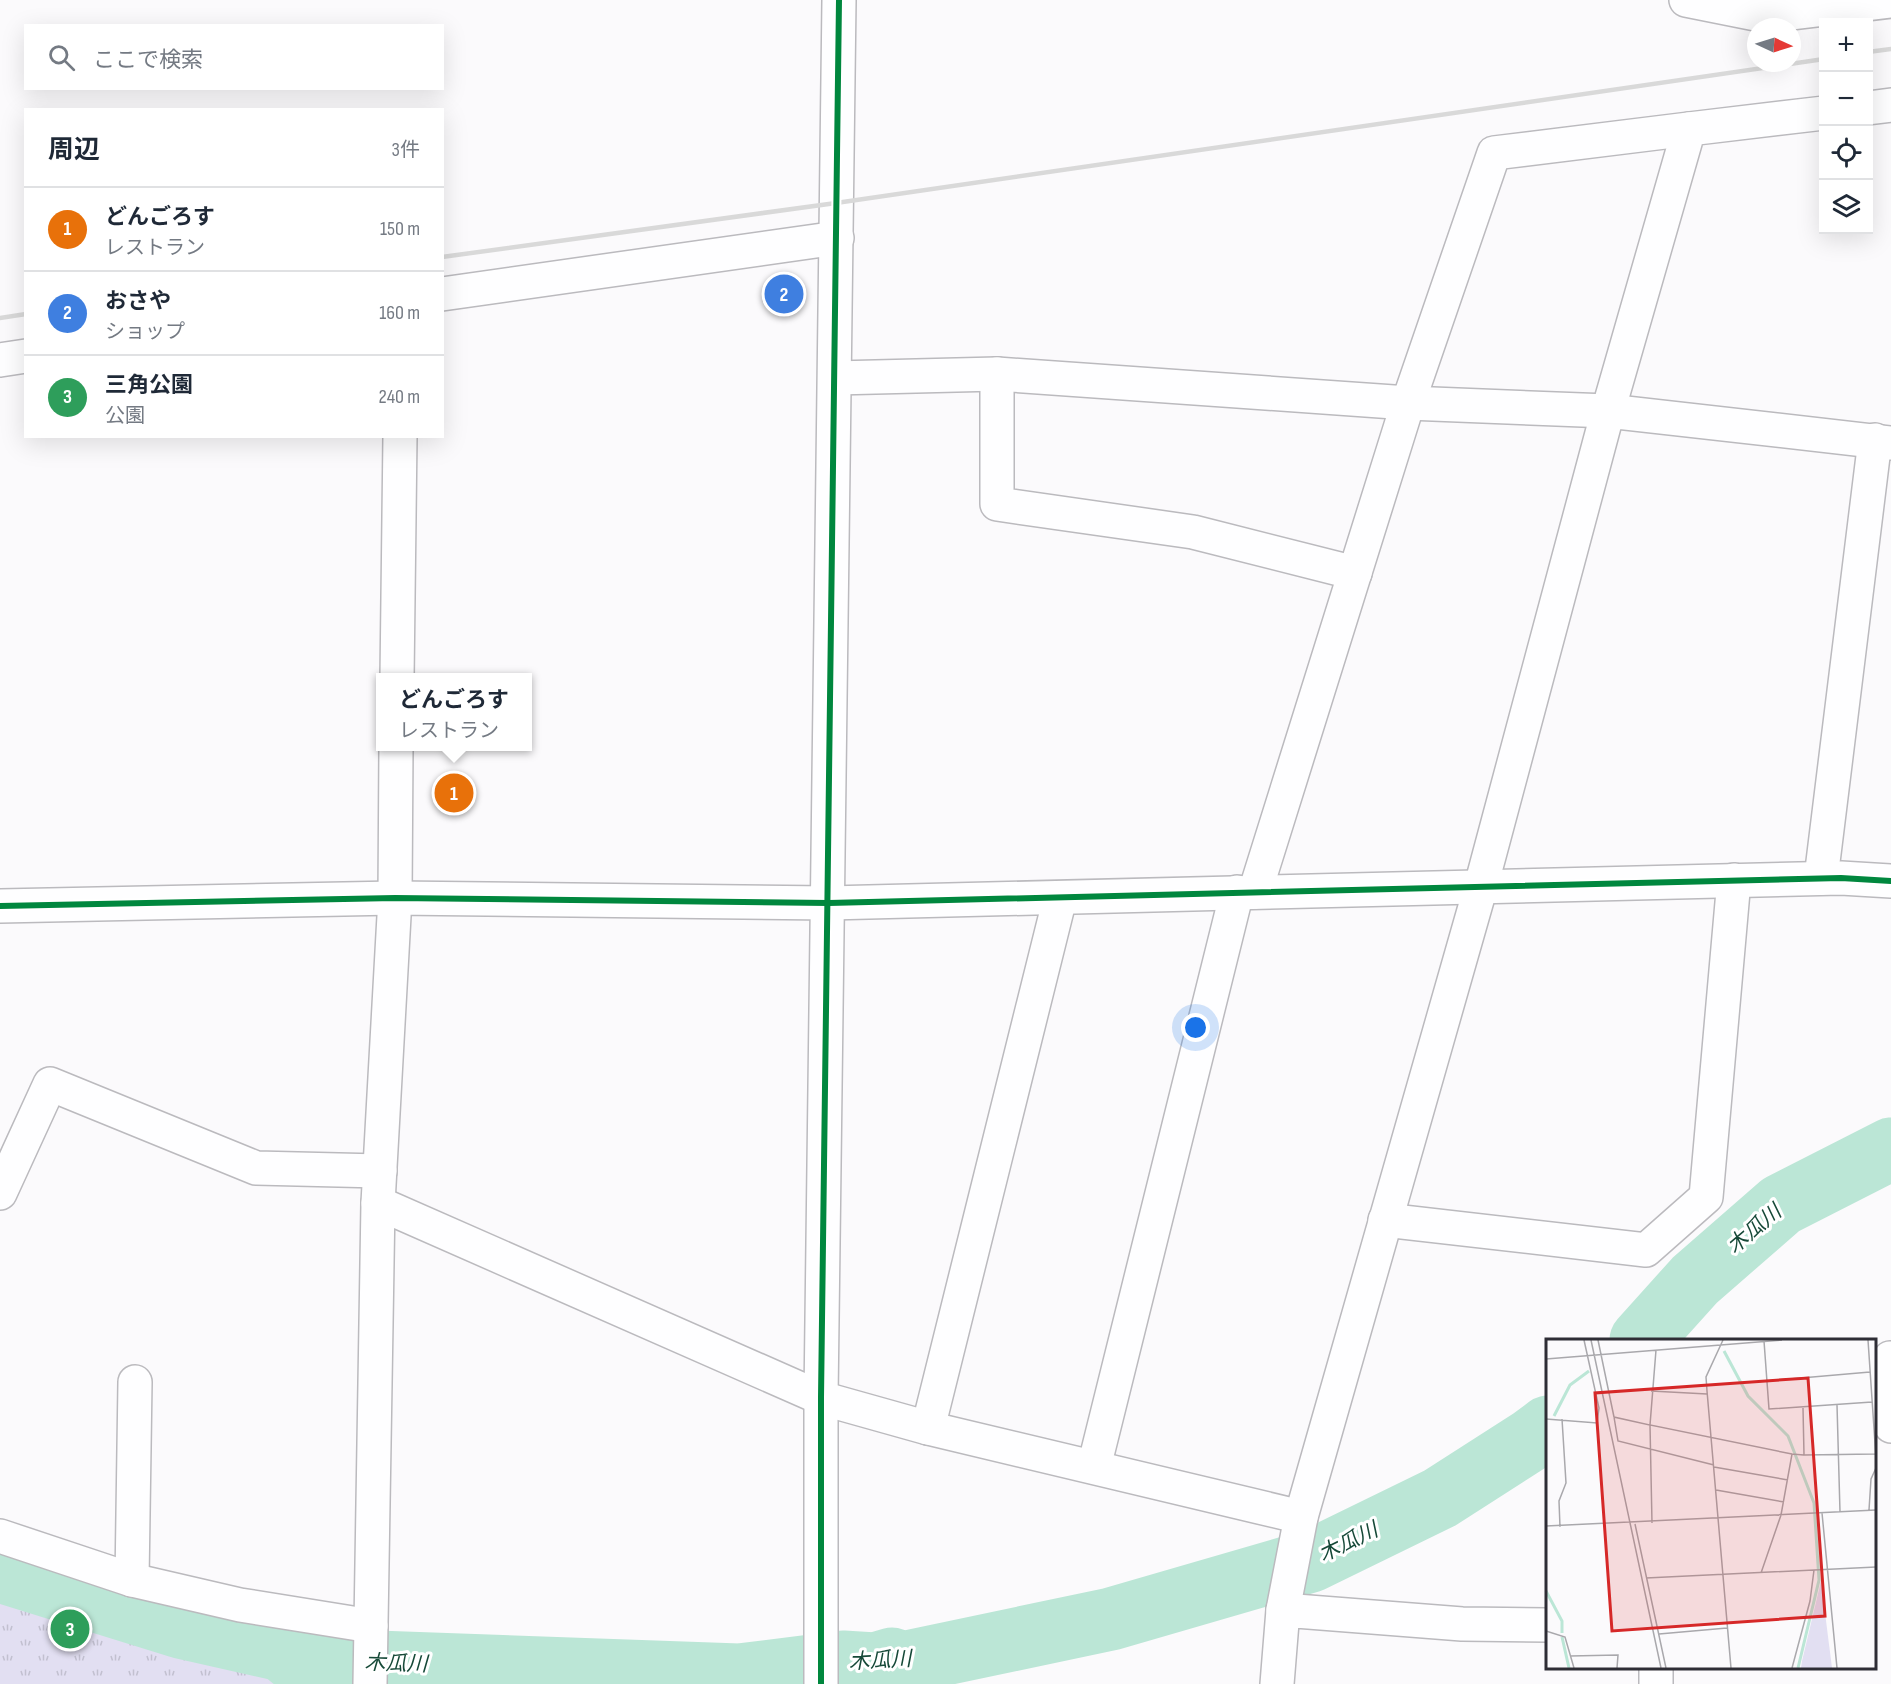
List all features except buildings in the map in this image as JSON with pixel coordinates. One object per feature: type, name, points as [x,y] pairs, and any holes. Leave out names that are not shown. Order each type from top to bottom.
[{"type":"street","points":[[821,1684],[821,1398],[839,0]]},
{"type":"street","points":[[1686,0],[1766,16],[1891,1]]},
{"type":"street","points":[[1873,107],[1891,105]]},
{"type":"street","points":[[1094,1467],[1246,892],[1355,573],[1408,403],[1494,153],[1819,114]]},
{"type":"street","points":[[1276,1684],[1283,1611],[1301,1517],[1481,886],[1608,411],[1689,129]]},
{"type":"street","points":[[444,294],[837,238]]},
{"type":"street","points":[[0,360],[24,356]]},
{"type":"street","points":[[835,378],[997,374],[1408,403],[1608,411],[1883,441],[1821,878]]},
{"type":"street","points":[[997,374],[997,504],[1193,532],[1355,573]]},
{"type":"street","points":[[397,673],[400,438]]},
{"type":"street","points":[[370,1684],[379,1187],[395,898],[396,751]]},
{"type":"street","points":[[0,906],[395,898],[829,903],[1821,878],[1891,881]]},
{"type":"street","points":[[1385,1220],[1646,1250],[1706,1197],[1734,880]]},
{"type":"street","points":[[928,1428],[1060,898]]},
{"type":"street","points":[[0,1193],[50,1084],[256,1168],[379,1187],[821,1398],[928,1428],[1301,1517]]},
{"type":"street","points":[[1885,1359],[1891,1426]]},
{"type":"street","points":[[132,1581],[135,1382]]},
{"type":"street","points":[[0,1536],[132,1581],[240,1605],[371,1626]]},
{"type":"street","points":[[1283,1611],[1462,1624],[1546,1625]]},
{"type":"green space","points":[[0,1586],[280,1672],[279,1684],[0,1684]]},
{"type":"waterway","name":"木瓜川","points":[[1642,1339],[1695,1280],[1781,1205],[1891,1149]]},
{"type":"waterway","name":"木瓜川","points":[[0,1571],[180,1627],[282,1650],[293,1659],[739,1675],[843,1662],[875,1664],[892,1659],[902,1663],[1111,1619],[1311,1561],[1440,1498],[1546,1428]]},
{"type":"railway","points":[[1873,51],[1891,49]]},
{"type":"railway","points":[[444,257],[836,203],[1819,60]]},
{"type":"railway","points":[[0,318],[24,314]]},
{"type":"cycle path","points":[[821,1684],[821,1398],[839,0]]},
{"type":"cycle path","points":[[0,906],[395,898],[829,903],[1841,878],[1891,881]]},
{"type":"place","name":"おさや","points":[[784,294]]},
{"type":"place","name":"どんごろす","points":[[454,793]]},
{"type":"place","name":"三角公園","points":[[70,1629]]}]
